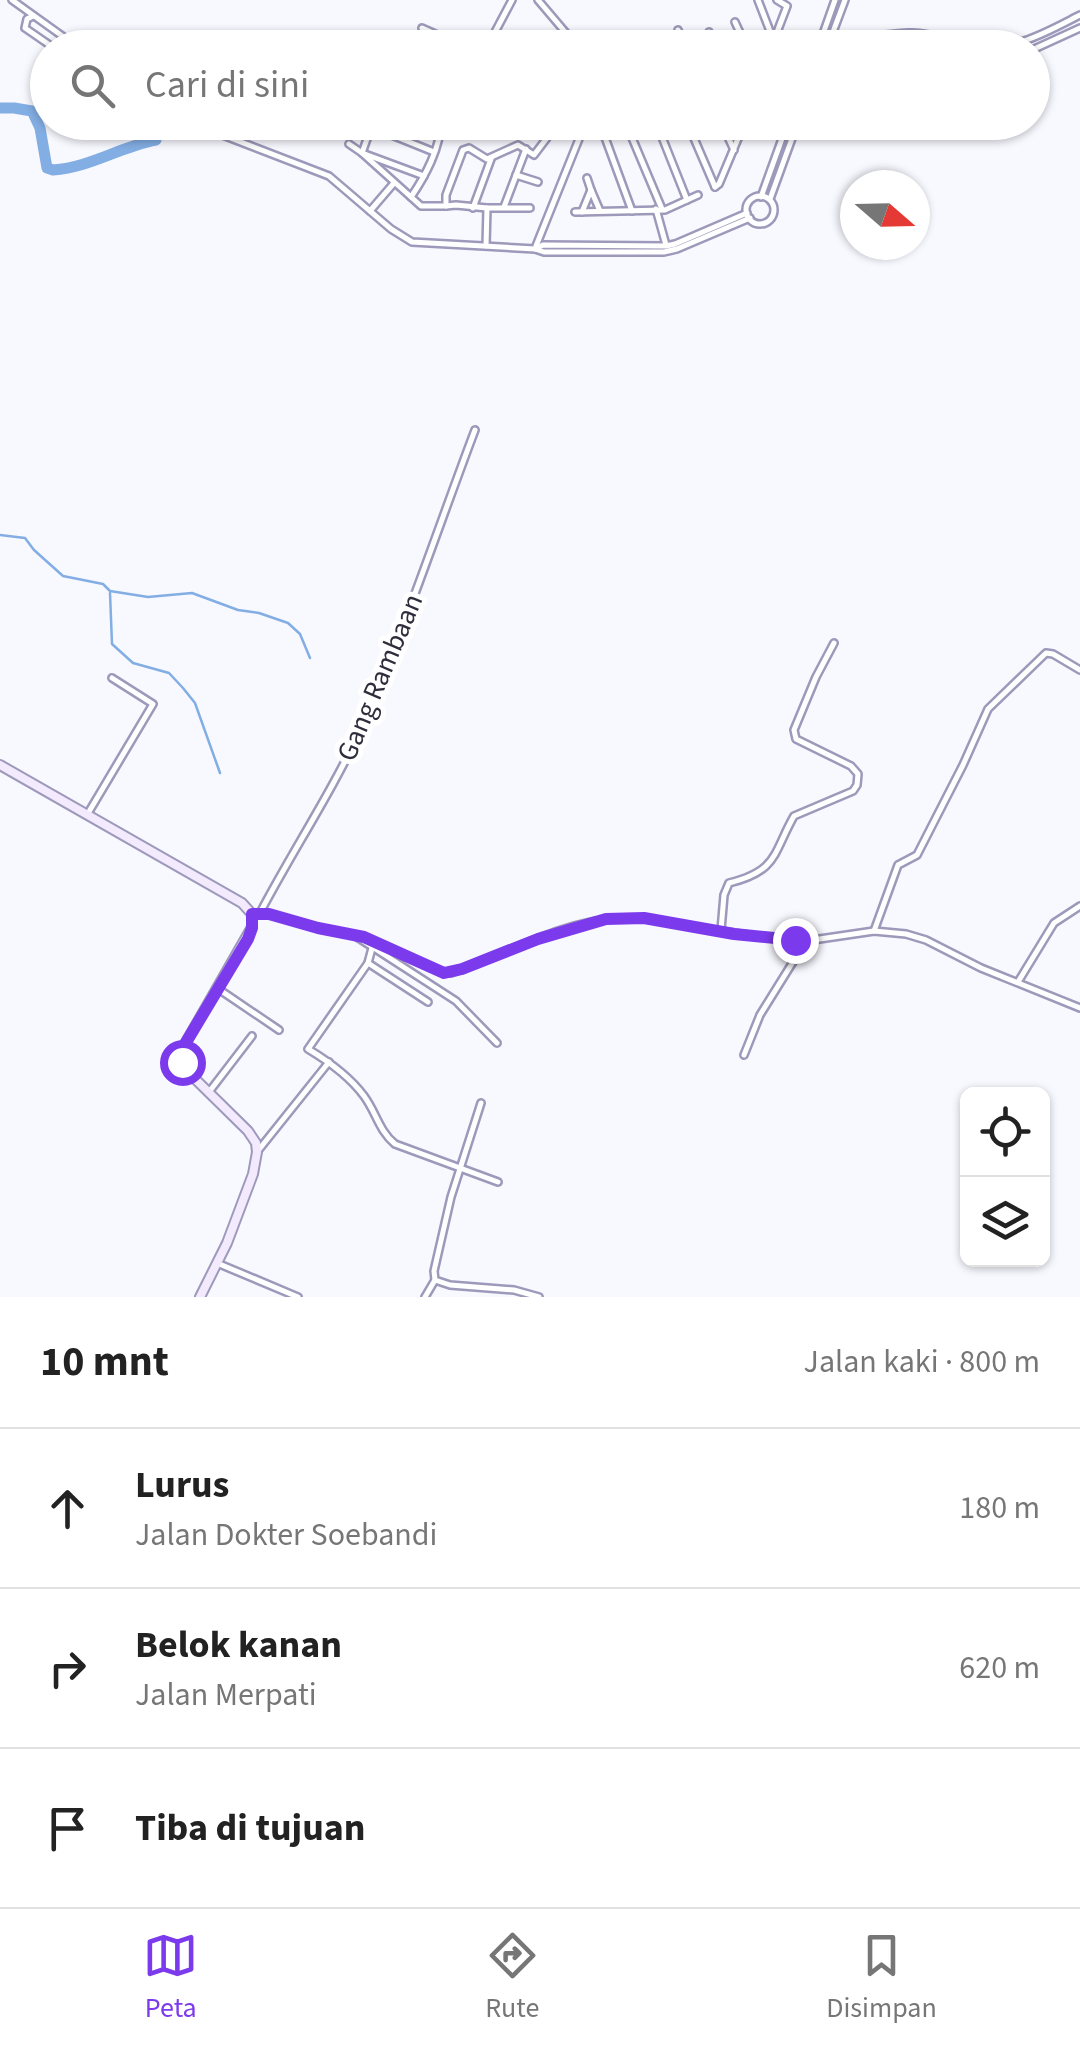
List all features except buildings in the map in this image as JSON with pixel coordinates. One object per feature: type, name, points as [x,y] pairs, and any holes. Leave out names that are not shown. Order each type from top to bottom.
[{"type":"main road","points":[[0,765],[256,914],[248,939],[182,1054],[185,1069],[248,1131],[258,1152],[227,1243],[200,1297]]},
{"type":"street","points":[[12,0],[53,30]]},
{"type":"street","points":[[496,30],[512,0]]},
{"type":"street","points":[[538,0],[563,30]]},
{"type":"street","points":[[758,0],[768,30]]},
{"type":"street","points":[[776,0],[787,6],[778,30]]},
{"type":"street","points":[[825,30],[835,0]]},
{"type":"street","points":[[834,30],[846,0]]},
{"type":"street","points":[[1050,32],[1080,15]]},
{"type":"street","points":[[30,31],[25,28],[27,18],[33,16]]},
{"type":"street","points":[[735,22],[739,30]]},
{"type":"street","points":[[422,28],[426,30]]},
{"type":"street","points":[[1050,42],[1080,28]]},
{"type":"street","points":[[236,140],[329,176],[412,242],[544,252],[670,252],[748,215]]},
{"type":"street","points":[[362,153],[367,140]]},
{"type":"street","points":[[407,140],[434,152]]},
{"type":"street","points":[[411,197],[420,186],[438,140]]},
{"type":"street","points":[[446,206],[446,195],[463,150],[469,148],[488,159],[518,146],[534,154],[545,140]]},
{"type":"street","points":[[535,249],[579,140]]},
{"type":"street","points":[[606,140],[632,210]]},
{"type":"street","points":[[633,140],[659,210],[666,246]]},
{"type":"street","points":[[663,140],[688,200]]},
{"type":"street","points":[[694,140],[714,187],[720,184],[738,140]]},
{"type":"street","points":[[729,140],[734,150]]},
{"type":"street","points":[[748,215],[750,201],[760,196],[781,140]]},
{"type":"street","points":[[748,215],[761,224],[770,220],[774,210],[770,200],[792,140]]},
{"type":"street","points":[[350,144],[421,206],[530,208]]},
{"type":"street","points":[[503,208],[526,148]]},
{"type":"street","points":[[362,153],[424,176]]},
{"type":"street","points":[[473,208],[492,156]]},
{"type":"street","points":[[516,175],[538,182]]},
{"type":"street","points":[[587,178],[600,211]]},
{"type":"street","points":[[370,211],[395,183]]},
{"type":"street","points":[[591,190],[579,212],[659,210],[698,195]]},
{"type":"street","points":[[760,196],[770,200]]},
{"type":"street","points":[[486,246],[487,208]]},
{"type":"street","points":[[535,249],[544,245],[666,246],[748,215]]},
{"type":"street","name":"Gang Rambaan","points":[[256,914],[331,788],[362,724],[412,604],[475,430]]},
{"type":"street","points":[[720,931],[729,883],[752,877],[772,859],[794,816],[848,793],[857,785],[858,774],[851,766],[796,739],[794,730],[834,643]]},
{"type":"street","points":[[874,931],[898,865],[917,854],[988,710],[1046,654],[1080,670]]},
{"type":"street","points":[[87,815],[152,704],[112,678]]},
{"type":"street","points":[[1018,982],[1054,923],[1080,906]]},
{"type":"street","points":[[256,914],[380,942],[444,973],[606,919],[644,918],[806,941],[874,931],[906,934],[1080,1008]]},
{"type":"street","points":[[354,935],[456,1001],[497,1042]]},
{"type":"street","points":[[744,1055],[760,1014],[806,941]]},
{"type":"street","points":[[372,948],[368,963],[308,1049],[329,1062],[364,1096],[390,1140],[498,1182]]},
{"type":"street","points":[[368,963],[428,1002]]},
{"type":"street","points":[[217,988],[279,1030]]},
{"type":"street","points":[[209,1092],[252,1036]]},
{"type":"street","points":[[258,1152],[329,1062]]},
{"type":"street","points":[[425,1297],[435,1280],[460,1167],[480,1103]]},
{"type":"street","points":[[217,1263],[298,1297]]},
{"type":"street","points":[[435,1280],[538,1297]]},
{"type":"waterway","points":[[0,108],[30,111]]},
{"type":"waterway","points":[[42,140],[47,168],[53,170],[156,140]]},
{"type":"waterway","points":[[0,535],[25,538],[63,576],[103,584],[110,591],[148,597],[192,593],[288,623],[300,634],[310,658]]},
{"type":"waterway","points":[[110,593],[112,644],[133,663],[169,673],[183,688],[195,703],[220,773]]},
{"type":"route","points":[[182,1062],[185,1044],[248,939],[252,914],[269,914],[364,937],[444,973],[606,919],[644,918],[795,940]]}]
